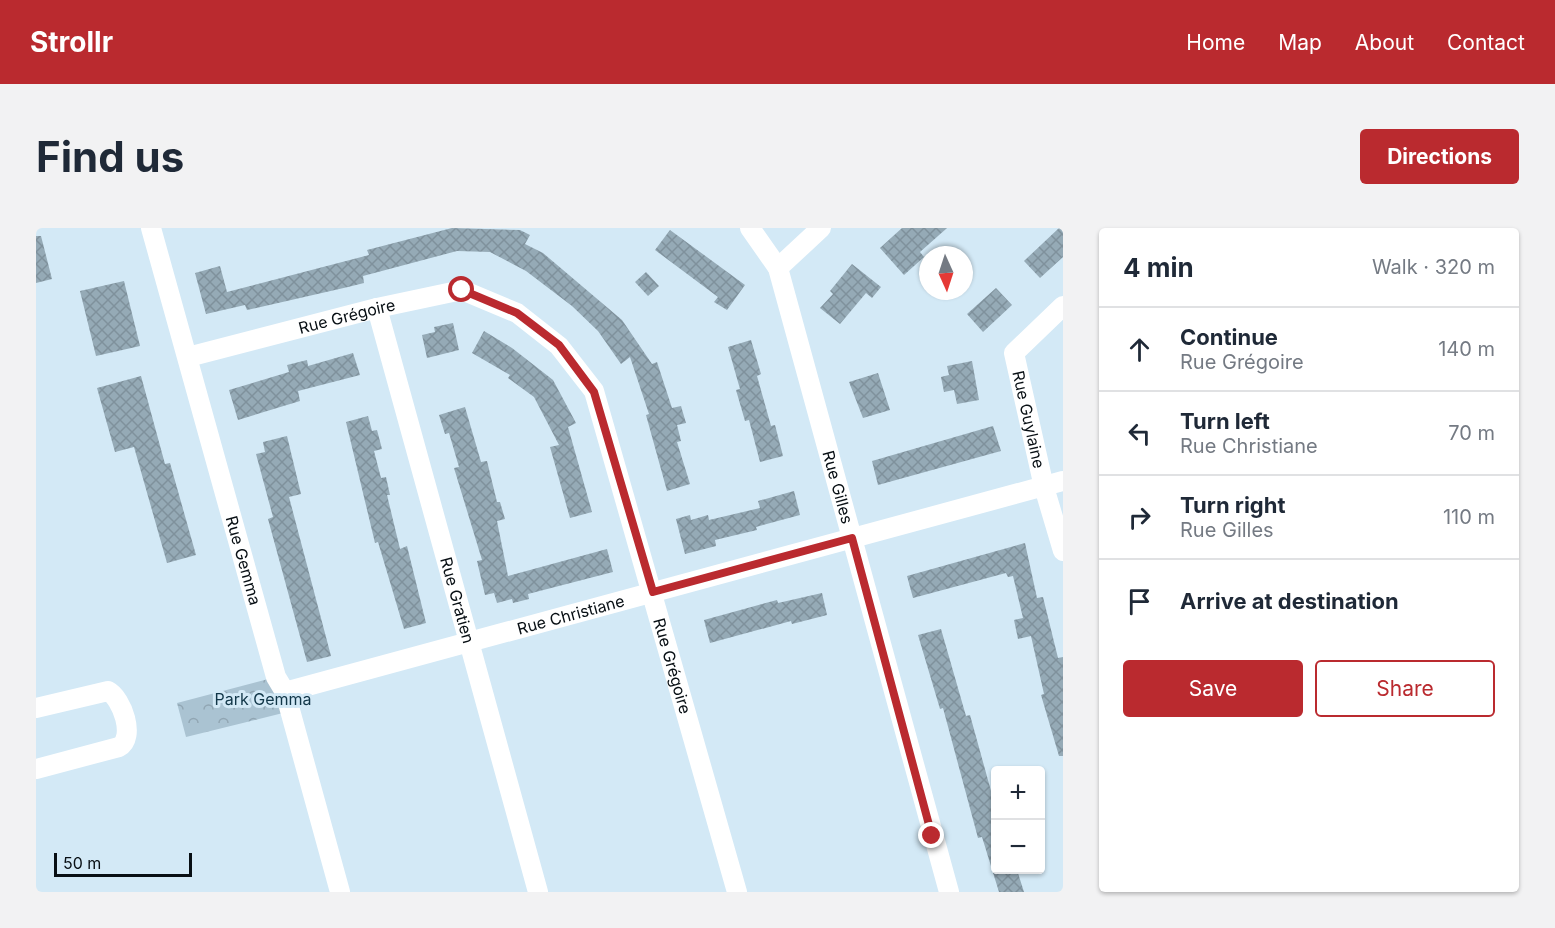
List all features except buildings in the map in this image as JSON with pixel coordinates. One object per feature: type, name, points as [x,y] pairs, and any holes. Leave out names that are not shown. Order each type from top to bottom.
[{"type":"street","name":"Rue Gemma","points":[[152,228],[276,677],[285,692],[340,892]]},
{"type":"street","name":"Rue Gilles","points":[[750,228],[778,268],[949,892]]},
{"type":"street","points":[[778,268],[821,228]]},
{"type":"street","name":"Rue Grégoire","points":[[188,357],[377,308],[462,290],[517,313],[559,345],[594,392],[737,892]]},
{"type":"street","name":"Rue Guylaine","points":[[1063,306],[1014,353],[1054,484],[1063,551]]},
{"type":"street","name":"Rue Gratien","points":[[377,308],[538,892]]},
{"type":"street","name":"Rue Christiane","points":[[285,692],[1054,484]]},
{"type":"street","points":[[36,708],[108,691],[118,701],[128,736],[119,747],[36,767]]},
{"type":"green space","name":"Park Gemma","points":[[276,677],[291,711],[186,737],[177,703]]},
{"type":"route","points":[[462,290],[517,313],[559,345],[594,392],[653,592],[852,538],[932,836]]}]
